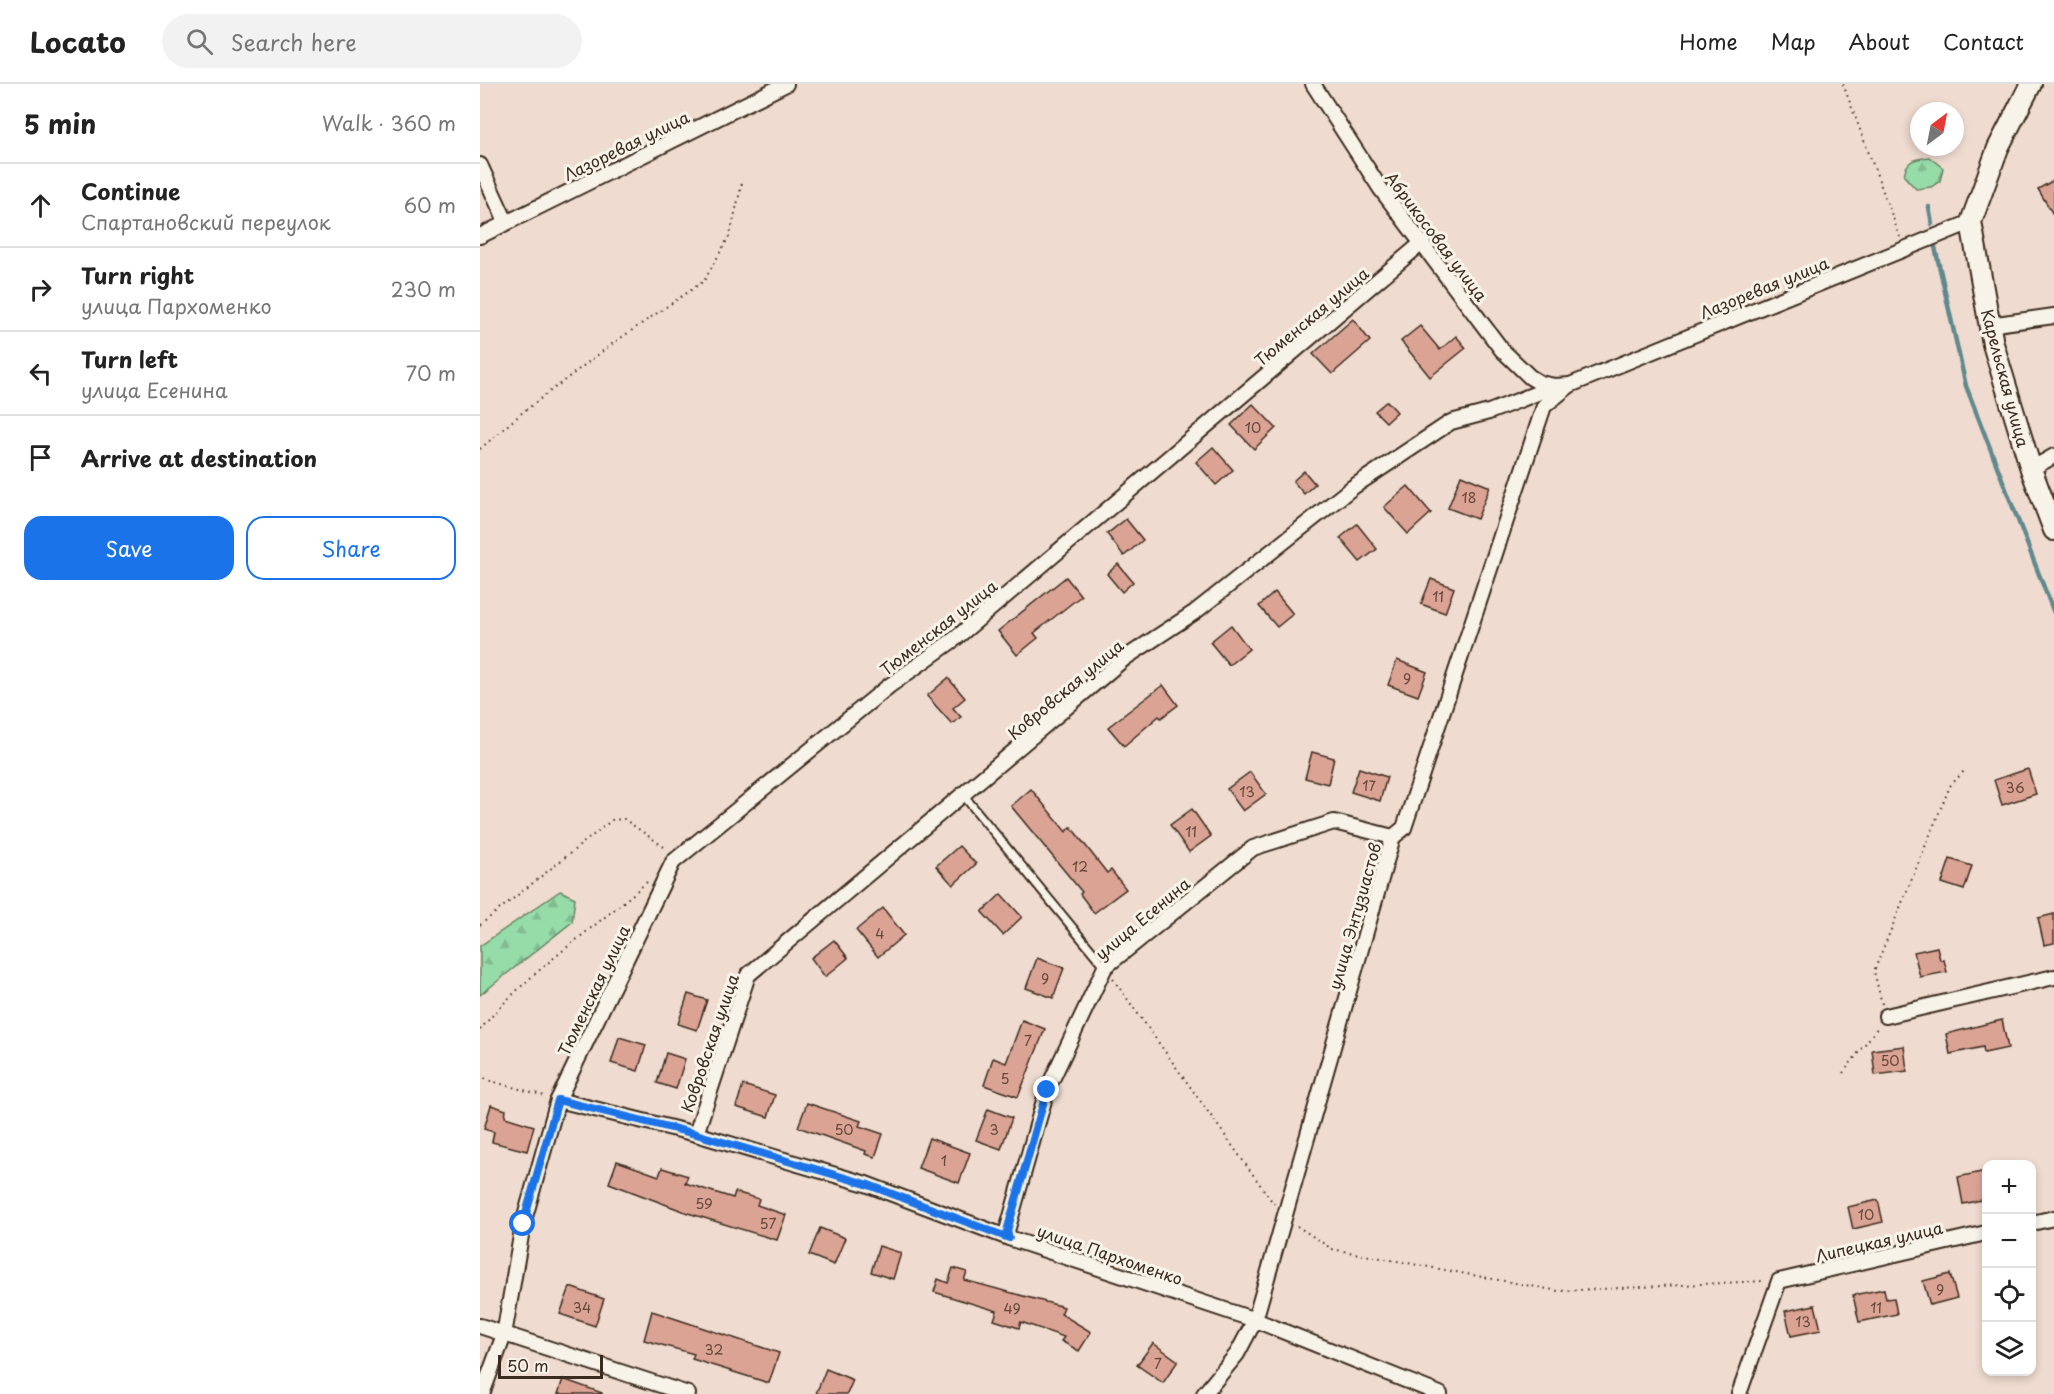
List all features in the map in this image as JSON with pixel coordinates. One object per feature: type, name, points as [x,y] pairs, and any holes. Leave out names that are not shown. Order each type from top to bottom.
[{"type":"main road","points":[[1971,222],[1998,148],[2031,84]]},
{"type":"main road","name":"Карельская улица","points":[[1971,222],[1989,325],[2031,469],[2054,530]]},
{"type":"street","name":"Лазоревая улица","points":[[480,236],[786,84]]},
{"type":"street","name":"Абрикосовая улица","points":[[1313,84],[1380,188],[1423,242],[1502,350],[1518,367],[1540,383],[1555,386]]},
{"type":"street","points":[[480,165],[506,222]]},
{"type":"street","name":"Лазоревая улица","points":[[1570,385],[1971,222]]},
{"type":"street","name":"Тюменская улица","points":[[482,1394],[504,1335],[523,1224],[558,1100],[672,862],[889,686],[956,638],[1423,242]]},
{"type":"street","points":[[1989,325],[2054,316]]},
{"type":"street","name":"Ковровская улица","points":[[696,1134],[748,975],[1125,658],[1195,612],[1353,487],[1451,422],[1489,412],[1555,386],[1570,385]]},
{"type":"street","name":"улица Энтузиастов","points":[[1204,1394],[1237,1354],[1255,1320],[1393,837],[1404,828],[1544,406],[1570,385]]},
{"type":"street","points":[[2031,469],[2054,456]]},
{"type":"street","name":"улица Есенина","points":[[1009,1238],[1007,1231],[1047,1090],[1104,967],[1253,848],[1334,822],[1393,837]]},
{"type":"street","points":[[1886,1016],[2054,977]]},
{"type":"street","name":"улица Пархоменко","points":[[558,1100],[696,1134],[866,1184],[1009,1238],[1255,1320],[1440,1394]]},
{"type":"street","points":[[2036,1222],[2054,1218]]},
{"type":"street","name":"Липецкая улица","points":[[1779,1281],[1982,1234]]},
{"type":"street","points":[[1739,1394],[1779,1281]]},
{"type":"street","points":[[480,1326],[688,1394]]},
{"type":"lane","points":[[964,795],[1104,967]]},
{"type":"path","points":[[1843,84],[1904,248]]},
{"type":"path","points":[[480,449],[524,411],[612,344],[704,281],[730,235],[742,183]]},
{"type":"path","points":[[1843,1073],[1886,1016],[1874,971],[1950,786],[1964,771]]},
{"type":"path","points":[[480,925],[612,820],[624,819],[638,828],[667,849],[672,862]]},
{"type":"path","points":[[480,1030],[527,978],[599,924],[648,881]]},
{"type":"path","points":[[1104,967],[1285,1218],[1332,1249],[1558,1291],[1779,1281]]},
{"type":"path","points":[[480,1074],[487,1080],[558,1100]]},
{"type":"green space","points":[[1929,157],[1943,168],[1940,181],[1931,187],[1916,189],[1904,176],[1907,167],[1915,160]]},
{"type":"green space","points":[[560,891],[575,898],[572,922],[480,995],[480,946]]},
{"type":"building","points":[[2054,180],[2054,216],[2038,189]]},
{"type":"building","points":[[1353,319],[1370,341],[1332,374],[1313,354]]},
{"type":"building","points":[[1420,326],[1440,350],[1456,336],[1466,348],[1430,377],[1401,341]]},
{"type":"building","points":[[1387,401],[1397,412],[1386,422],[1375,411]]},
{"type":"building","points":[[1253,404],[1276,428],[1254,449],[1231,425]]},
{"type":"building","points":[[1213,447],[1233,470],[1216,485],[1196,462]]},
{"type":"building","points":[[1304,471],[1315,484],[1304,494],[1293,481]]},
{"type":"building","points":[[1461,475],[1490,487],[1477,519],[1448,508]]},
{"type":"building","points":[[1408,486],[1431,513],[1408,534],[1384,507]]},
{"type":"building","points":[[1126,519],[1143,540],[1124,556],[1107,534]]},
{"type":"building","points":[[1357,524],[1377,549],[1360,562],[1340,538]]},
{"type":"building","points":[[1118,564],[1133,582],[1122,592],[1107,574]]},
{"type":"building","points":[[1066,577],[1081,596],[1034,633],[1038,638],[1017,655],[998,631]]},
{"type":"building","points":[[1431,579],[1454,588],[1445,613],[1421,604]]},
{"type":"building","points":[[1275,592],[1293,614],[1277,627],[1259,606]]},
{"type":"building","points":[[1231,625],[1249,649],[1229,665],[1210,642]]},
{"type":"building","points":[[1397,660],[1427,672],[1418,696],[1388,685]]},
{"type":"building","points":[[948,678],[965,698],[953,708],[961,717],[952,724],[927,696]]},
{"type":"building","points":[[1163,685],[1178,705],[1161,718],[1159,716],[1124,746],[1108,727]]},
{"type":"building","points":[[1312,752],[1334,758],[1328,784],[1305,778]]},
{"type":"building","points":[[1359,768],[1387,777],[1380,801],[1351,792]]},
{"type":"building","points":[[2028,769],[2036,794],[2002,805],[1994,780]]},
{"type":"building","points":[[1250,772],[1266,794],[1243,811],[1227,789]]},
{"type":"building","points":[[1031,789],[1066,832],[1071,827],[1107,873],[1111,870],[1126,889],[1094,913],[1080,894],[1082,892],[1011,806]]},
{"type":"building","points":[[1192,809],[1211,836],[1189,852],[1170,825]]},
{"type":"building","points":[[959,846],[976,864],[953,885],[936,866]]},
{"type":"building","points":[[1950,859],[1972,866],[1964,890],[1942,883]]},
{"type":"building","points":[[1001,894],[1022,917],[1003,935],[982,912]]},
{"type":"building","points":[[883,908],[904,935],[878,957],[856,930]]},
{"type":"building","points":[[2054,914],[2054,943],[2044,945],[2038,918]]},
{"type":"building","points":[[834,940],[848,958],[825,977],[811,958]]},
{"type":"building","points":[[1937,947],[1940,960],[1944,960],[1947,972],[1920,977],[1914,952]]},
{"type":"building","points":[[1037,958],[1064,968],[1053,998],[1026,988]]},
{"type":"building","points":[[688,994],[707,1000],[697,1030],[678,1024]]},
{"type":"building","points":[[1022,1020],[1045,1029],[1018,1097],[984,1085],[993,1058],[1006,1063]]},
{"type":"building","points":[[2002,1020],[2008,1048],[1984,1053],[1983,1047],[1950,1054],[1946,1034]]},
{"type":"building","points":[[619,1037],[646,1045],[638,1071],[611,1063]]},
{"type":"building","points":[[1904,1046],[1907,1071],[1875,1075],[1872,1050]]},
{"type":"building","points":[[666,1053],[685,1059],[676,1089],[657,1083]]},
{"type":"building","points":[[743,1085],[775,1095],[768,1117],[736,1107]]},
{"type":"building","points":[[807,1103],[861,1121],[859,1126],[883,1134],[875,1157],[865,1154],[866,1151],[798,1127]]},
{"type":"building","points":[[491,1105],[506,1110],[505,1117],[534,1126],[527,1151],[492,1142],[494,1132],[484,1129]]},
{"type":"building","points":[[988,1109],[1012,1118],[1001,1149],[976,1140]]},
{"type":"building","points":[[929,1138],[970,1153],[959,1183],[918,1168]]},
{"type":"building","points":[[617,1161],[659,1176],[662,1168],[688,1176],[685,1183],[733,1198],[735,1192],[759,1199],[757,1205],[786,1215],[777,1240],[688,1213],[609,1183]]},
{"type":"building","points":[[1982,1172],[1982,1200],[1963,1204],[1958,1177]]},
{"type":"building","points":[[1878,1200],[1883,1222],[1853,1229],[1848,1207]]},
{"type":"building","points":[[820,1228],[845,1238],[834,1265],[809,1255]]},
{"type":"building","points":[[879,1246],[901,1253],[893,1279],[871,1272]]},
{"type":"building","points":[[953,1268],[967,1272],[964,1280],[1064,1307],[1061,1314],[1091,1332],[1079,1351],[1061,1341],[1064,1337],[1021,1322],[1019,1328],[994,1320],[997,1311],[934,1292],[938,1279],[948,1283]]},
{"type":"building","points":[[1950,1274],[1957,1298],[1930,1305],[1923,1281]]},
{"type":"building","points":[[570,1287],[604,1299],[595,1326],[560,1314]]},
{"type":"building","points":[[1884,1289],[1886,1299],[1894,1298],[1897,1314],[1859,1322],[1853,1295]]},
{"type":"building","points":[[1815,1305],[1821,1330],[1791,1336],[1785,1311]]},
{"type":"building","points":[[652,1311],[779,1353],[769,1383],[692,1359],[694,1354],[644,1340]]},
{"type":"building","points":[[1153,1343],[1178,1361],[1163,1383],[1137,1365]]},
{"type":"building","points":[[826,1369],[853,1380],[847,1394],[816,1394]]},
{"type":"building","points":[[563,1379],[602,1393],[602,1394],[558,1394]]},
{"type":"waterway","points":[[1929,207],[1932,224]]},
{"type":"waterway","points":[[1935,247],[1966,386],[2054,613]]},
{"type":"route","points":[[523,1224],[558,1100],[696,1134],[866,1184],[1009,1238],[1007,1231],[1047,1090]]}]
